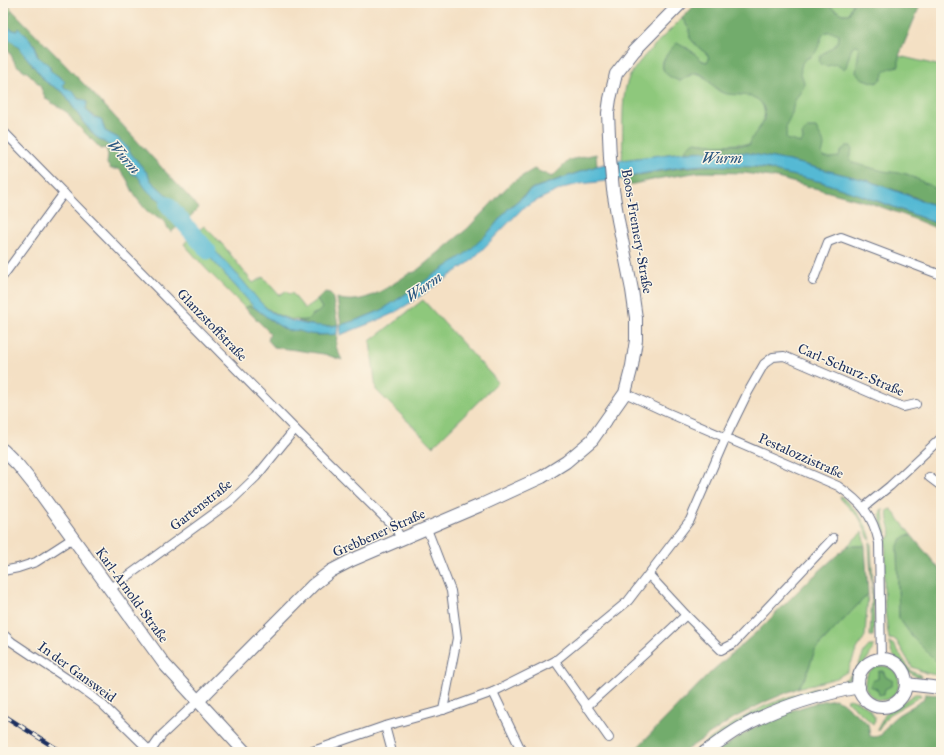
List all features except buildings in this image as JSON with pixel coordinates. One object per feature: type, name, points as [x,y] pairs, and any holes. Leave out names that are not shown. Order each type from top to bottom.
[{"type":"street","name":"Boos-Fremery-Straße","points":[[625,393],[636,347],[636,318],[613,185],[608,113],[610,99],[616,74],[634,51],[681,3]]},
{"type":"street","name":"Glanzstoffstraße","points":[[3,130],[295,429],[396,529],[401,539]]},
{"type":"street","points":[[3,276],[64,193]]},
{"type":"street","points":[[813,281],[828,242],[841,237],[941,275]]},
{"type":"street","name":"Carl-Schurz-Straße","points":[[310,752],[385,726],[443,710],[493,692],[555,661],[628,601],[690,520],[726,437],[747,394],[764,364],[774,357],[784,356],[903,407],[916,404]]},
{"type":"street","name":"Pestalozzistraße","points":[[625,393],[838,486],[853,496],[864,507],[874,525],[879,543],[881,660]]},
{"type":"street","name":"Grebbener Straße","points":[[150,752],[162,734],[198,701],[313,585],[331,571],[352,560],[542,477],[566,462],[592,440],[625,393]]},
{"type":"street","name":"Gartenstraße","points":[[110,589],[231,501],[256,477],[295,429]]},
{"type":"street","points":[[864,507],[890,486],[941,438]]},
{"type":"street","name":"Karl-Arnold-Straße","points":[[3,450],[18,465],[38,490],[165,665],[245,752]]},
{"type":"street","points":[[929,477],[941,486]]},
{"type":"street","points":[[427,528],[451,591],[457,638],[443,710]]},
{"type":"street","points":[[3,570],[18,568],[36,562],[72,538]]},
{"type":"street","points":[[649,575],[686,615],[722,650],[733,644],[833,538]]},
{"type":"street","points":[[586,707],[686,615]]},
{"type":"street","name":"In der Gansweid","points":[[3,634],[12,642],[101,703],[150,752]]},
{"type":"street","points":[[881,660],[887,660],[898,665],[904,674],[906,684],[905,691],[898,701],[888,707],[874,706],[867,702],[859,688],[862,671],[870,663],[881,660]]},
{"type":"street","points":[[555,661],[609,738]]},
{"type":"street","points":[[906,684],[941,688]]},
{"type":"street","points":[[705,752],[740,728],[782,708],[812,697],[859,688]]},
{"type":"street","points":[[493,692],[522,752]]},
{"type":"street","points":[[385,726],[392,752]]},
{"type":"green space","points":[[3,3],[6,3],[12,10],[8,16],[3,12]]},
{"type":"green space","points":[[697,3],[824,3],[842,14],[849,14],[853,3],[890,3],[903,5],[907,4],[906,3],[921,3],[899,56],[899,66],[885,71],[882,78],[876,83],[863,79],[856,73],[859,49],[858,46],[855,45],[852,47],[846,67],[843,69],[836,64],[827,66],[821,65],[819,61],[820,56],[835,45],[839,39],[839,34],[828,32],[822,36],[815,53],[803,61],[801,72],[804,85],[796,99],[792,114],[786,126],[786,139],[801,143],[803,140],[802,134],[807,128],[816,128],[824,143],[822,154],[823,157],[839,157],[840,153],[846,146],[851,146],[852,149],[850,160],[853,163],[883,171],[907,174],[941,190],[941,211],[936,206],[912,196],[869,181],[789,161],[747,153],[724,151],[684,152],[690,144],[694,142],[719,145],[750,145],[753,137],[764,120],[765,115],[761,103],[757,99],[753,97],[723,93],[700,74],[692,74],[680,81],[666,74],[663,69],[664,59],[677,43],[693,52],[702,61],[707,62],[709,59],[708,55],[690,38],[689,29],[682,18]]},
{"type":"green space","points":[[824,3],[853,3],[849,14],[842,14]]},
{"type":"green space","points":[[815,6],[899,56],[941,66],[941,199],[756,147]]},
{"type":"green space","points":[[12,10],[103,104],[199,208],[189,218],[151,181],[147,173],[127,147],[118,138],[105,131],[102,123],[86,110],[84,100],[79,99],[65,89],[61,77],[54,75],[50,70],[50,67],[38,57],[35,45],[18,29],[17,31],[10,29],[5,22]]},
{"type":"green space","points":[[682,18],[689,29],[690,38],[708,55],[709,59],[707,62],[701,60],[686,47],[665,57],[662,63],[663,69],[686,78],[697,74],[702,75],[721,92],[755,98],[763,106],[764,116],[761,127],[750,145],[719,145],[694,142],[690,144],[684,152],[622,160],[623,108],[628,80],[638,64]]},
{"type":"green space","points":[[3,33],[19,48],[46,82],[63,92],[83,122],[95,136],[116,150],[124,160],[126,166],[137,175],[153,195],[158,197],[165,212],[170,217],[178,220],[181,224],[171,232],[165,223],[147,211],[135,196],[122,172],[118,169],[111,169],[107,164],[108,155],[106,148],[101,149],[73,121],[68,113],[46,99],[40,86],[35,80],[16,65],[8,49],[3,44]]},
{"type":"green space","points":[[596,154],[597,166],[531,189],[508,209],[488,233],[468,253],[382,310],[341,325],[337,298],[356,300],[366,298],[410,273],[415,272],[467,229],[511,183],[534,169],[552,177],[569,160]]},
{"type":"green space","points":[[735,165],[788,173],[840,188],[941,225],[941,230],[870,203],[777,178],[745,173],[700,172],[624,186],[623,179],[665,170]]},
{"type":"green space","points":[[204,226],[223,245],[253,283],[263,277],[279,295],[286,291],[289,294],[292,293],[305,309],[317,300],[322,308],[319,312],[313,314],[307,320],[299,320],[285,318],[265,307],[197,232]]},
{"type":"green space","points":[[191,236],[254,307],[249,306],[245,308],[207,270],[184,244]]},
{"type":"green space","points":[[325,292],[332,295],[338,325],[319,327],[298,321],[307,320],[322,308],[317,300]]},
{"type":"green space","points":[[423,300],[498,382],[433,446],[376,390],[370,341]]},
{"type":"green space","points":[[249,306],[254,307],[288,331],[297,329],[318,335],[337,334],[336,347],[342,360],[324,354],[274,347],[268,340],[270,333],[245,308]]},
{"type":"green space","points":[[841,496],[859,516],[871,539],[869,539],[860,519],[840,498]]},
{"type":"green space","points":[[883,509],[884,522],[887,532],[885,536],[880,517],[881,510]]},
{"type":"green space","points":[[891,509],[912,536],[907,535],[897,548],[899,618],[914,639],[941,666],[941,676],[926,673],[912,667],[896,640],[889,639],[886,619],[884,580],[886,540],[890,537],[891,533],[887,514],[888,510]]},
{"type":"green space","points":[[862,532],[865,546],[847,546]]},
{"type":"green space","points":[[907,535],[912,536],[941,571],[941,666],[914,639],[899,618],[897,548],[900,541]]},
{"type":"green space","points":[[871,542],[874,619],[873,636],[870,636],[872,593],[869,543]]},
{"type":"green space","points":[[847,546],[865,546],[868,594],[815,650],[806,676],[798,688],[767,701],[734,718],[683,752],[633,752],[711,672],[761,628],[804,585]]},
{"type":"green space","points":[[868,594],[865,636],[856,651],[848,671],[837,678],[798,688],[806,676],[815,650]]},
{"type":"green space","points":[[889,643],[893,644],[911,671],[920,675],[921,677],[915,676],[908,671],[892,654]]},
{"type":"green space","points":[[869,646],[874,646],[866,661],[853,676],[844,682],[844,680],[857,668],[863,653]]},
{"type":"green space","points":[[882,666],[894,671],[899,683],[894,695],[882,700],[870,695],[865,683],[870,671]]},
{"type":"green space","points":[[879,671],[883,671],[886,677],[893,681],[891,686],[885,689],[884,694],[879,695],[877,689],[870,686],[872,681],[878,679]]},
{"type":"green space","points":[[838,682],[839,684],[813,691],[778,704],[716,738],[697,752],[692,752],[737,722],[765,706]]},
{"type":"green space","points":[[915,694],[920,694],[921,696],[888,715],[878,731],[877,730],[886,713]]},
{"type":"green space","points":[[925,694],[941,695],[941,752],[716,752],[750,730],[781,714],[818,702],[835,699],[842,702],[868,724],[870,736],[875,737],[881,735],[891,721],[898,715],[923,700]]},
{"type":"green space","points":[[849,699],[862,704],[872,712],[875,720],[873,724],[846,700]]},
{"type":"water","points":[[3,12],[8,16],[5,22],[10,29],[17,31],[18,28],[29,38],[36,48],[38,57],[50,67],[50,70],[65,82],[63,84],[65,89],[73,91],[78,99],[87,102],[86,110],[94,117],[101,119],[105,131],[118,138],[127,147],[147,173],[151,181],[189,218],[181,224],[178,220],[168,216],[164,206],[146,189],[137,175],[130,172],[116,150],[95,136],[83,122],[63,92],[46,82],[19,48],[3,33]]},
{"type":"water","points":[[724,151],[747,153],[789,161],[869,181],[936,206],[941,211],[941,225],[822,182],[757,167],[703,165],[681,167],[641,174],[623,179],[580,184],[566,187],[523,208],[470,262],[394,313],[340,335],[341,325],[382,310],[468,252],[488,233],[508,209],[532,189],[597,166],[622,160],[684,152]]},
{"type":"water","points":[[197,232],[270,311],[303,324],[322,326],[338,325],[337,334],[317,335],[292,330],[288,331],[272,321],[254,307],[191,236]]},
{"type":"waterway","name":"Wurm","points":[[168,205],[208,251]]},
{"type":"railway","points":[[3,715],[62,752]]}]
